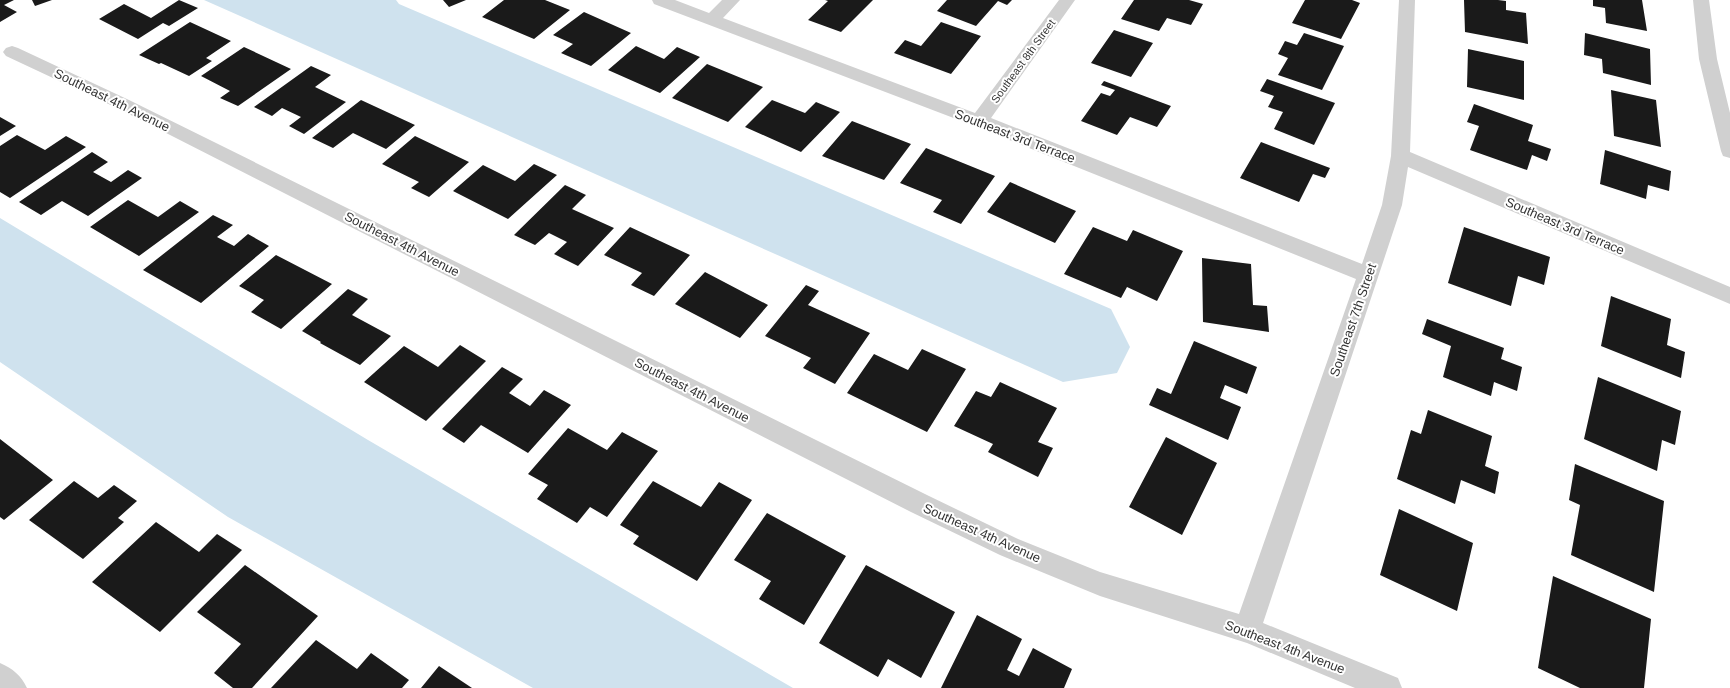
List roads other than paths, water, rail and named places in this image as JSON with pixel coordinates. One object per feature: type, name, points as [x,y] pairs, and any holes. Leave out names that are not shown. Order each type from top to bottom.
[{"type":"street","name":"Southeast 3rd Terrace","points":[[660,0],[979,121],[1369,275]]},
{"type":"street","points":[[711,20],[732,0]]},
{"type":"street","name":"Southeast 8th Street","points":[[979,121],[1067,0]]},
{"type":"street","name":"Southeast 7th Street","points":[[1247,630],[1392,205],[1400,156],[1407,0]]},
{"type":"street","points":[[1701,0],[1708,58],[1730,151]]},
{"type":"street","name":"Southeast 4th Avenue","points":[[12,52],[123,104],[913,501],[1009,546],[1100,584],[1247,630],[1388,688]]},
{"type":"street","name":"Southeast 3rd Terrace","points":[[1400,156],[1730,296]]},
{"type":"street","points":[[0,677],[13,688]]},
{"type":"water","points":[[204,0],[396,0],[399,4],[1111,309],[1130,347],[1117,373],[1063,382]]},
{"type":"water","points":[[0,218],[368,440],[793,688],[533,688],[228,517],[0,362]]}]
